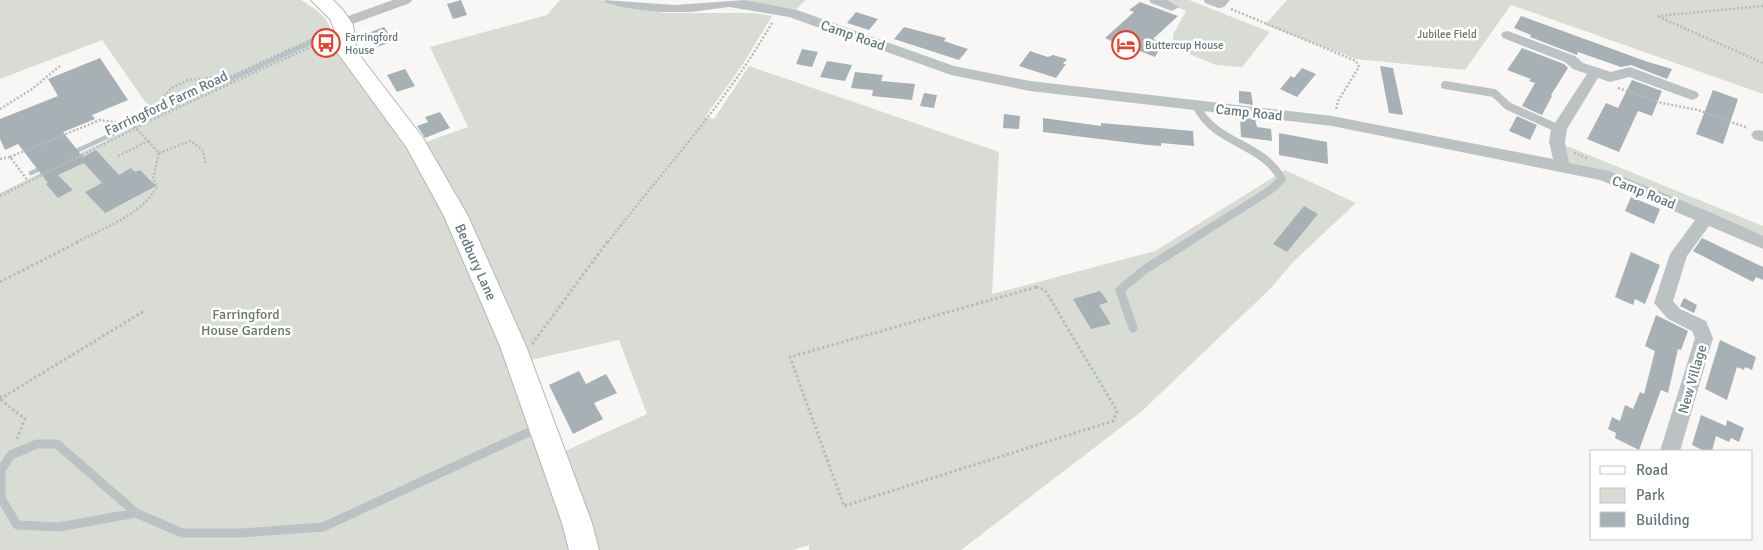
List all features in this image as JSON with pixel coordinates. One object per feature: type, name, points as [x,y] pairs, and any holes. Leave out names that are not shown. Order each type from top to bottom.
[{"type":"street","name":"Bedbury Lane","points":[[321,0],[336,13],[336,33],[346,50],[434,173],[461,228],[518,358],[543,425],[584,550]]},
{"type":"street","points":[[336,33],[405,0]]},
{"type":"street","name":"Camp Road","points":[[611,0],[652,8],[680,9],[734,1],[792,13],[951,70],[1030,86],[1332,122],[1562,167],[1602,176],[1706,217],[1763,243]]},
{"type":"street","points":[[1156,0],[1172,7]]},
{"type":"street","points":[[1508,35],[1570,59],[1593,75],[1610,77],[1630,72],[1692,95]]},
{"type":"street","points":[[1562,167],[1557,142],[1558,129],[1593,75]]},
{"type":"street","name":"New Village","points":[[1670,450],[1704,338],[1700,326],[1674,314],[1663,303],[1679,254],[1706,217]]},
{"type":"lane","points":[[1446,86],[1494,93],[1508,106],[1558,129]]},
{"type":"lane","points":[[1133,328],[1120,290],[1144,270],[1210,230],[1269,191],[1282,179],[1268,159],[1212,127],[1200,117],[1197,107]]},
{"type":"lane","points":[[136,513],[59,527],[17,525],[1,498],[1,470],[11,455],[37,444],[57,444],[136,513],[182,533],[241,533],[323,527],[440,475],[543,425]]},
{"type":"path","points":[[1217,1],[1356,62],[1359,67],[1338,101],[1332,122]]},
{"type":"path","points":[[1763,6],[1657,16],[1763,63]]},
{"type":"path","points":[[518,358],[524,356],[567,295],[643,196],[709,118],[760,44],[769,26],[782,11]]},
{"type":"path","name":"Farringford Farm Road","points":[[0,196],[166,113],[336,33]]},
{"type":"path","points":[[166,113],[163,98],[171,88],[188,80],[231,76],[315,38],[336,33]]},
{"type":"path","points":[[0,109],[32,89],[62,65]]},
{"type":"path","points":[[1593,75],[1662,104],[1698,110],[1747,127],[1761,136]]},
{"type":"path","points":[[0,159],[10,157],[100,120],[133,126],[159,153]]},
{"type":"path","points":[[116,157],[148,141]]},
{"type":"path","points":[[159,153],[190,141],[202,149],[206,165]]},
{"type":"path","points":[[0,282],[126,217],[152,196],[157,187],[153,178],[159,153]]},
{"type":"path","points":[[10,157],[28,181]]},
{"type":"path","points":[[1036,287],[1044,290],[1051,300],[1117,411],[1113,421],[844,506],[790,357],[1036,287]]},
{"type":"path","points":[[0,399],[144,311]]},
{"type":"path","points":[[0,399],[25,419],[11,455]]},
{"type":"green space","name":"Farringford House Gardens","points":[[0,0],[301,0],[323,16],[330,26],[332,40],[428,175],[513,359],[575,550],[0,550],[0,193],[155,116],[102,40],[0,79]]},
{"type":"green space","points":[[560,0],[601,0],[663,13],[754,13],[772,16],[743,64],[705,117],[714,119],[749,66],[999,152],[992,294],[1155,251],[1285,170],[1356,203],[1294,261],[1270,289],[1141,412],[961,550],[809,550],[809,545],[792,550],[598,550],[563,452],[647,414],[619,340],[526,361],[420,144],[468,127],[430,47],[547,15]]},
{"type":"green space","points":[[748,0],[806,0],[792,13]]},
{"type":"green space","points":[[1160,0],[1189,0],[1270,32],[1242,67],[1216,65],[1174,48],[1173,35],[1186,11]]},
{"type":"green space","name":"Jubilee Field","points":[[1287,0],[1763,0],[1763,94],[1511,5],[1465,70],[1356,59],[1265,25]]},
{"type":"green space","points":[[1557,142],[1763,226],[1763,243],[1654,195],[1562,167]]},
{"type":"building","points":[[461,0],[467,15],[453,19],[447,4]]},
{"type":"building","points":[[1140,2],[1178,16],[1153,39],[1164,42],[1155,57],[1135,49],[1132,51],[1105,38],[1134,12],[1129,10]]},
{"type":"building","points":[[856,12],[878,19],[869,30],[847,23]]},
{"type":"building","points":[[1521,16],[1672,69],[1667,79],[1631,65],[1621,67],[1578,52],[1577,55],[1530,37],[1531,35],[1514,28]]},
{"type":"building","points":[[384,27],[394,41],[377,47],[368,33]]},
{"type":"building","points":[[904,27],[946,38],[944,41],[968,49],[959,60],[894,39]]},
{"type":"building","points":[[1522,48],[1564,64],[1568,68],[1551,95],[1542,115],[1522,106],[1535,83],[1529,81],[1531,79],[1507,70]]},
{"type":"building","points":[[802,49],[818,52],[812,67],[796,64]]},
{"type":"building","points":[[1030,51],[1048,57],[1053,55],[1067,59],[1063,64],[1066,64],[1056,78],[1019,66]]},
{"type":"building","points":[[100,58],[128,100],[92,115],[95,119],[63,132],[83,157],[96,150],[119,175],[131,168],[135,172],[140,170],[156,186],[105,213],[85,192],[102,183],[84,163],[58,175],[73,190],[58,198],[18,144],[5,150],[0,139],[0,119],[58,96],[48,79]]},
{"type":"building","points":[[827,61],[852,65],[845,81],[820,77]]},
{"type":"building","points":[[1380,66],[1393,68],[1403,115],[1389,113]]},
{"type":"building","points":[[1302,68],[1316,74],[1297,97],[1280,89],[1291,76],[1294,78]]},
{"type":"building","points":[[405,69],[415,86],[397,92],[387,75]]},
{"type":"building","points":[[855,72],[883,75],[881,81],[915,84],[912,100],[872,96],[873,90],[851,88]]},
{"type":"building","points":[[1632,80],[1662,91],[1652,116],[1638,111],[1619,152],[1587,139],[1606,103],[1618,108]]},
{"type":"building","points":[[1713,90],[1738,99],[1723,144],[1696,134]]},
{"type":"building","points":[[1239,91],[1251,92],[1253,105],[1239,103]]},
{"type":"building","points":[[924,93],[937,95],[934,108],[920,106]]},
{"type":"building","points":[[440,112],[450,128],[425,138],[417,126],[428,122],[425,117]]},
{"type":"building","points":[[1004,114],[1020,116],[1019,129],[1003,128]]},
{"type":"building","points":[[1517,116],[1537,125],[1530,140],[1509,131]]},
{"type":"building","points":[[1240,117],[1255,119],[1257,127],[1271,129],[1272,141],[1241,137]]},
{"type":"building","points":[[1043,118],[1101,126],[1101,123],[1193,131],[1194,146],[1161,143],[1161,146],[1148,145],[1043,132]]},
{"type":"building","points":[[1279,133],[1327,142],[1328,164],[1279,155]]},
{"type":"building","points":[[1631,197],[1660,209],[1654,224],[1625,211]]},
{"type":"building","points":[[1304,206],[1318,214],[1287,252],[1273,244]]},
{"type":"building","points":[[1702,238],[1763,267],[1763,280],[1756,277],[1753,282],[1693,251]]},
{"type":"building","points":[[1631,252],[1660,265],[1645,304],[1635,299],[1633,305],[1615,297]]},
{"type":"building","points":[[1100,291],[1108,302],[1099,305],[1111,324],[1091,329],[1073,299]]},
{"type":"building","points":[[1684,298],[1697,305],[1694,313],[1680,306]]},
{"type":"building","points":[[1656,315],[1688,331],[1681,350],[1678,349],[1668,393],[1661,390],[1639,450],[1615,438],[1616,433],[1608,429],[1612,417],[1620,421],[1625,405],[1633,409],[1640,392],[1644,394],[1655,351],[1645,346]]},
{"type":"building","points":[[1720,340],[1756,357],[1752,370],[1745,367],[1744,370],[1737,367],[1727,400],[1705,389]]},
{"type":"building","points":[[579,371],[586,384],[606,374],[617,393],[594,403],[603,419],[573,434],[549,385]]},
{"type":"building","points":[[1701,415],[1726,426],[1727,420],[1744,428],[1739,442],[1731,438],[1729,442],[1716,436],[1712,450],[1702,450],[1692,445]]},
{"type":"waterway","points":[[319,38],[323,36]]},
{"type":"waterway","points":[[168,108],[314,41]]},
{"type":"waterway","points":[[157,113],[163,110]]},
{"type":"waterway","points":[[72,153],[113,134]]},
{"type":"waterway","points":[[31,173],[42,168]]},
{"type":"place","name":"Farringford House","points":[[326,43]]},
{"type":"place","name":"Buttercup House","points":[[1126,45]]}]
